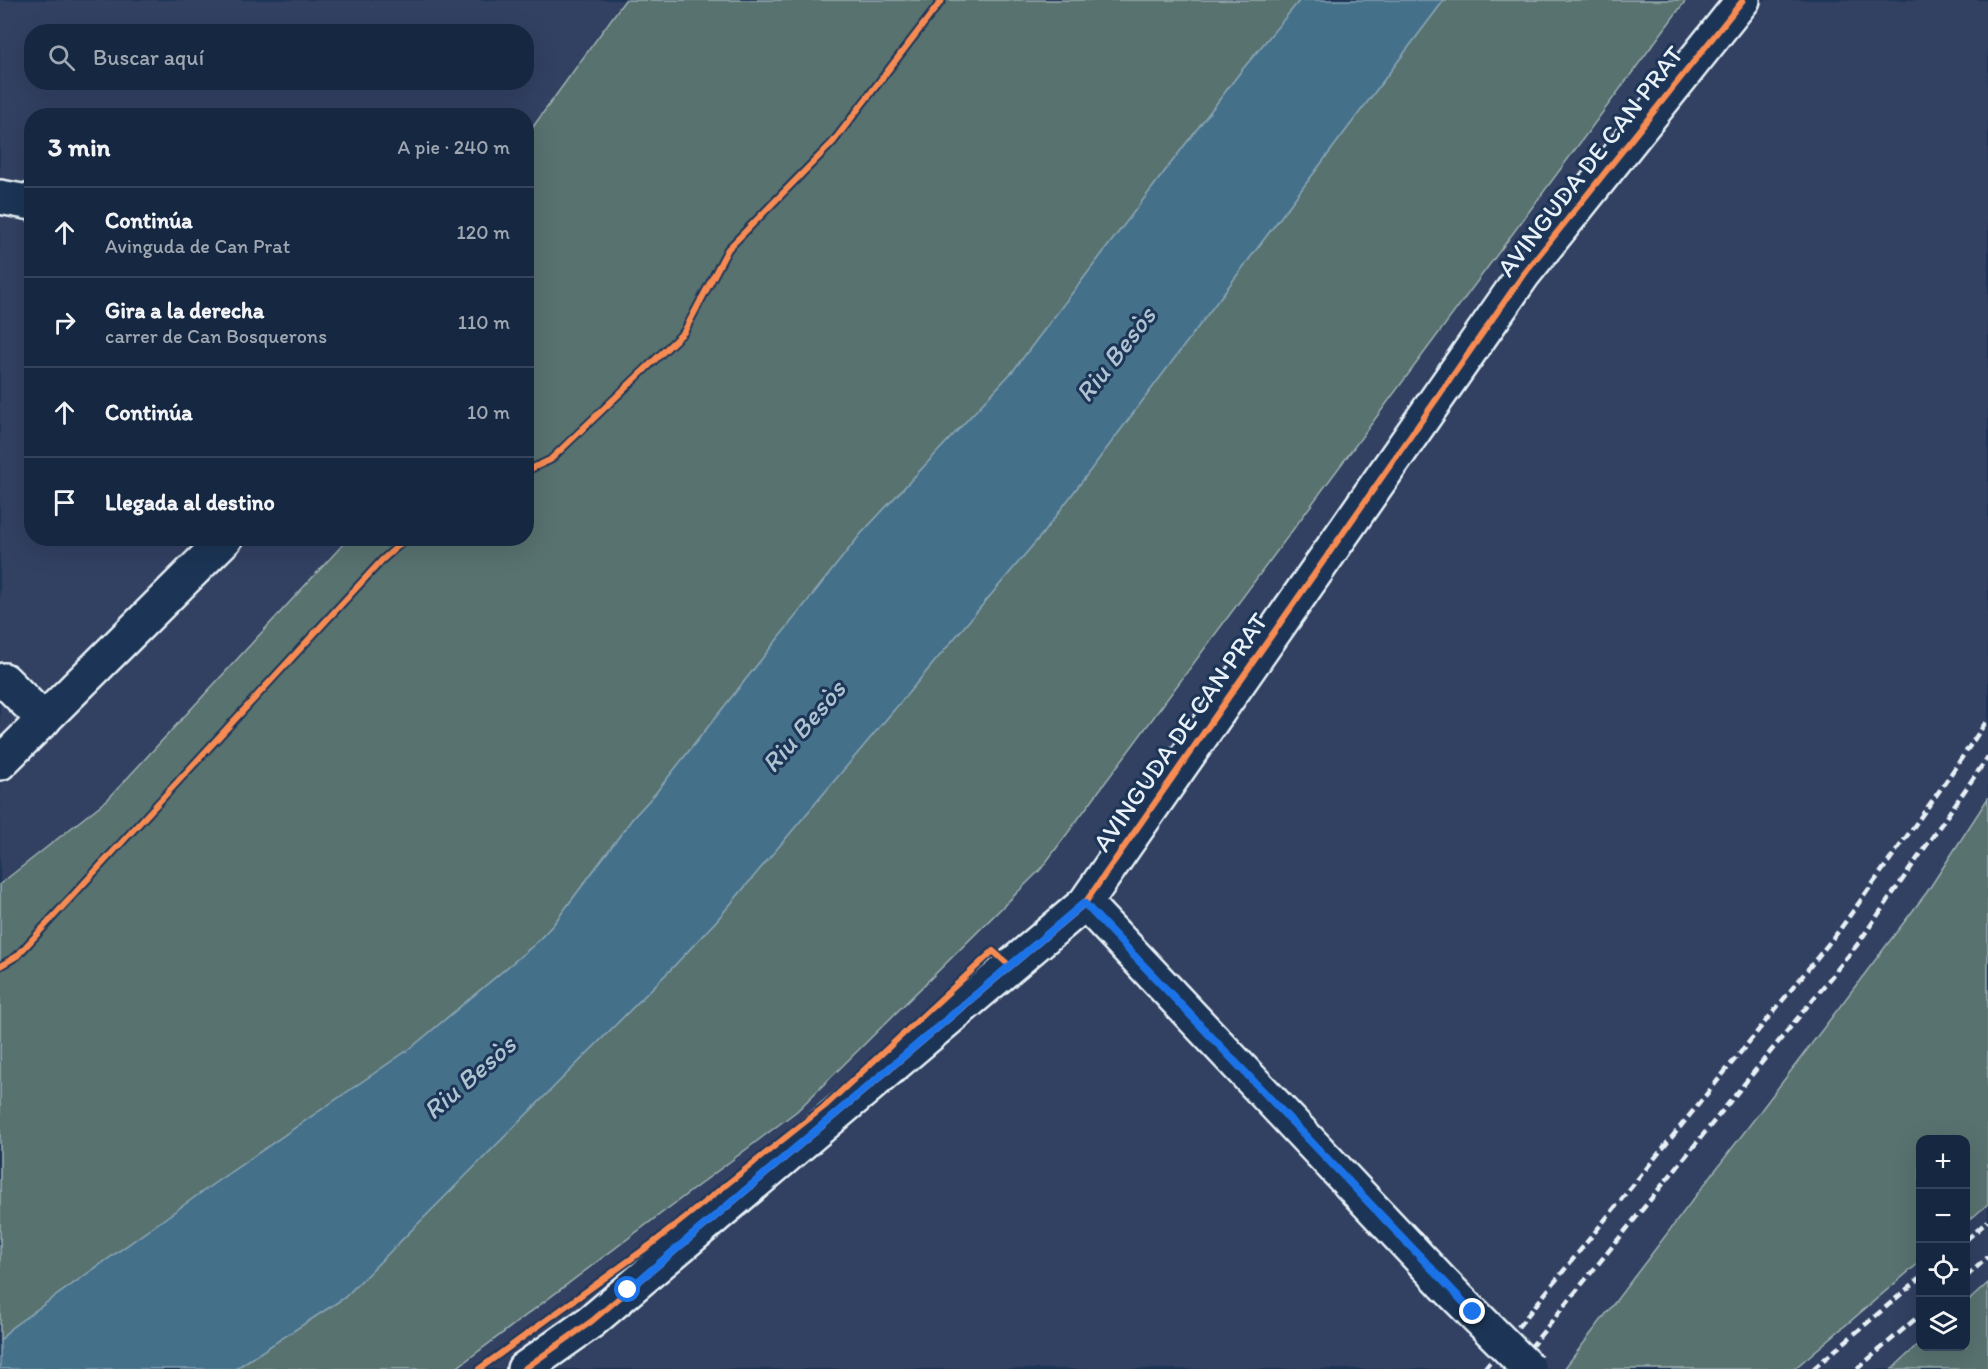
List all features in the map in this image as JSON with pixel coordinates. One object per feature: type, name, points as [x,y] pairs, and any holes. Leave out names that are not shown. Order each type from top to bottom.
[{"type":"street","name":"AVINGUDA DE CAN PRAT","points":[[524,1369],[592,1321],[1084,903],[1523,274],[1743,0]]},
{"type":"street","points":[[0,197],[24,202]]},
{"type":"street","points":[[0,763],[218,546]]},
{"type":"street","points":[[4,680],[44,720]]},
{"type":"street","points":[[1084,903],[1444,1284],[1529,1369]]},
{"type":"shaded area","points":[[0,0],[625,0],[534,125],[534,108],[24,108],[24,546],[342,546],[108,799],[0,884]]},
{"type":"shaded area","points":[[1686,0],[1988,0],[1988,798],[1927,892],[1564,1369],[455,1369],[797,1111],[1041,869]]},
{"type":"shaded area","points":[[1988,1204],[1988,1283],[1970,1299],[1970,1243],[1970,1220]]},
{"type":"shaded area","points":[[1916,1265],[1916,1347],[1892,1369],[1794,1369]]},
{"type":"green space","points":[[625,0],[1300,0],[1242,70],[1013,371],[860,535],[655,794],[633,818],[553,925],[534,945],[411,1048],[212,1185],[11,1328],[0,1341],[0,884],[108,799],[342,546],[534,546],[534,125]]},
{"type":"green space","points":[[1444,0],[1686,0],[1041,869],[797,1111],[455,1369],[235,1369],[344,1298],[717,920],[1043,533]]},
{"type":"green space","points":[[1988,798],[1988,1204],[1970,1220],[1970,1135],[1916,1135],[1916,1265],[1794,1369],[1564,1369],[1927,892]]},
{"type":"green space","points":[[1988,1283],[1988,1369],[1892,1369],[1916,1347],[1916,1351],[1970,1351],[1970,1299]]},
{"type":"water","name":"Riu Besòs","points":[[1300,0],[1444,0],[1043,533],[717,920],[672,968],[344,1298],[235,1369],[0,1369],[0,1341],[11,1328],[212,1185],[411,1048],[534,945],[553,925],[633,818],[655,794],[860,535],[1013,371],[1242,70]]},
{"type":"railway","points":[[1484,1369],[1838,932],[1988,719]]},
{"type":"railway","points":[[1513,1369],[1857,945],[1988,757]]},
{"type":"railway","points":[[1970,1237],[1988,1221]]},
{"type":"railway","points":[[1970,1273],[1988,1257]]},
{"type":"railway","points":[[1813,1369],[1916,1281]]},
{"type":"railway","points":[[1857,1369],[1916,1318]]},
{"type":"cycle path","points":[[534,467],[550,460],[684,332],[728,249],[833,142],[942,0]]},
{"type":"cycle path","points":[[524,1369],[592,1321],[1085,903],[1523,275],[1743,0]]},
{"type":"cycle path","points":[[0,966],[17,956],[382,560],[398,546]]},
{"type":"cycle path","points":[[479,1369],[653,1243],[825,1106],[993,951],[1010,966]]},
{"type":"route","points":[[628,1290],[1084,903],[1473,1312]]}]
